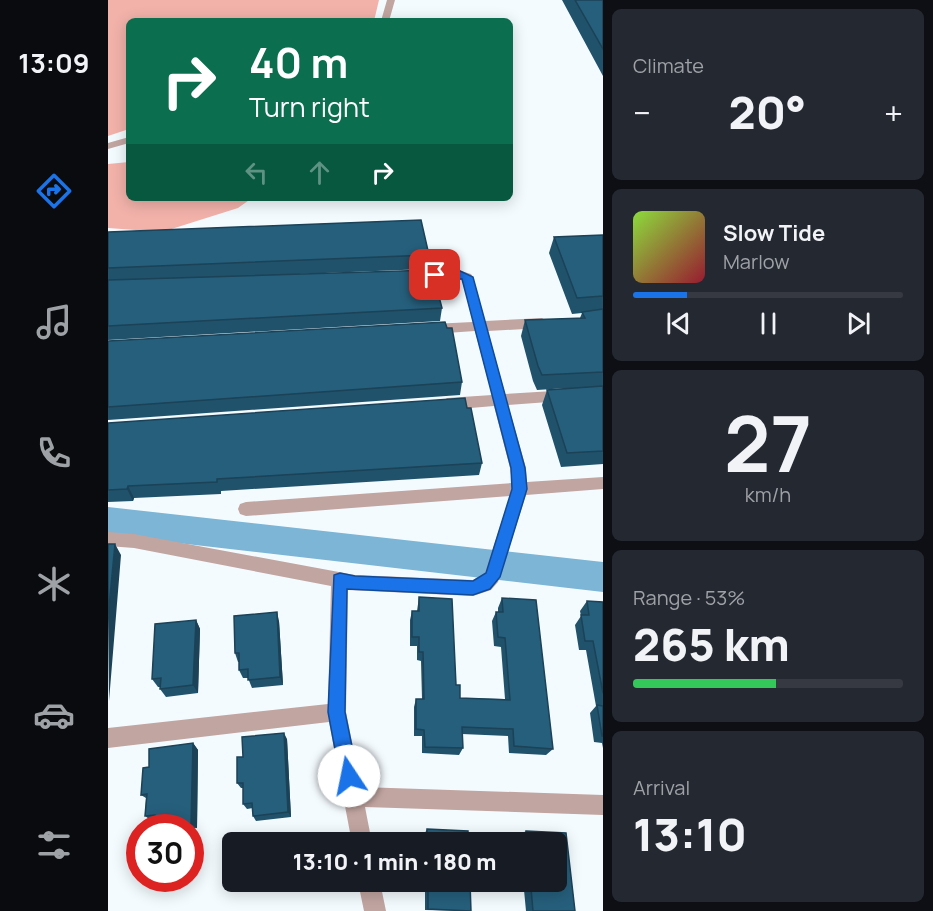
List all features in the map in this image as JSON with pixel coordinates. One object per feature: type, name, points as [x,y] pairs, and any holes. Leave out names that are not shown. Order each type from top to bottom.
[{"type":"street","points":[[386,18],[391,0]]},
{"type":"street","points":[[108,147],[126,141]]},
{"type":"street","points":[[108,539],[134,541],[355,583],[473,588],[485,584],[492,577],[519,489],[518,468],[467,277],[458,274],[400,276]]},
{"type":"street","points":[[422,330],[558,322]]},
{"type":"street","points":[[429,405],[603,393]]},
{"type":"street","points":[[246,509],[603,483]]},
{"type":"street","points":[[340,580],[337,712],[360,832]]},
{"type":"street","points":[[108,738],[337,712]]},
{"type":"street","points":[[353,797],[603,805]]},
{"type":"street","points":[[371,892],[375,911]]},
{"type":"shaded area","points":[[108,0],[379,0],[375,18],[126,18],[126,130],[108,136]]},
{"type":"shaded area","points":[[126,162],[126,201],[248,201],[238,208],[162,232],[108,228],[108,164]]},
{"type":"building","points":[[575,0],[603,0],[603,49]]},
{"type":"building","points":[[421,220],[429,255],[108,268],[108,232]]},
{"type":"building","points":[[603,235],[603,296],[577,298],[554,237]]},
{"type":"building","points":[[432,270],[442,308],[108,326],[108,280]]},
{"type":"building","points":[[603,309],[603,372],[542,375],[525,320],[585,318],[582,312]]},
{"type":"building","points":[[445,322],[447,328],[452,328],[462,382],[108,407],[108,341]]},
{"type":"building","points":[[603,386],[603,451],[567,453],[547,390]]},
{"type":"building","points":[[465,398],[467,408],[471,408],[482,463],[217,479],[217,482],[128,486],[127,489],[108,490],[108,423]]},
{"type":"building","points":[[108,544],[115,544],[108,617]]},
{"type":"building","points":[[419,597],[452,599],[456,685],[460,685],[460,698],[510,700],[505,638],[498,637],[496,612],[503,612],[502,598],[536,600],[553,749],[514,746],[513,729],[462,727],[463,748],[425,747],[424,730],[416,729],[416,699],[424,699],[423,652],[419,652],[419,637],[412,637],[412,611],[419,611]]},
{"type":"building","points":[[587,601],[603,602],[603,693],[593,641],[585,641],[581,615],[589,615]]},
{"type":"building","points":[[277,612],[280,677],[248,680],[248,669],[239,670],[239,653],[235,653],[234,616]]},
{"type":"building","points":[[196,620],[193,685],[160,689],[161,678],[152,679],[155,624]]},
{"type":"building","points":[[597,705],[603,706],[603,736],[602,736]]},
{"type":"building","points":[[284,733],[288,812],[253,816],[252,803],[243,804],[243,783],[237,783],[237,757],[243,757],[242,737]]},
{"type":"building","points":[[193,743],[191,814],[145,814],[147,794],[141,795],[143,768],[149,767],[149,749]]},
{"type":"building","points":[[427,829],[468,831],[468,832],[427,832]]},
{"type":"building","points":[[567,842],[575,911],[533,911],[531,892],[567,892]]},
{"type":"building","points":[[428,892],[470,892],[471,911],[428,909]]},
{"type":"waterway","points":[[108,521],[603,577]]},
{"type":"route","points":[[349,776],[337,712],[340,580],[355,583],[473,588],[485,584],[492,577],[519,489],[518,468],[467,277],[458,274],[435,275]]}]
